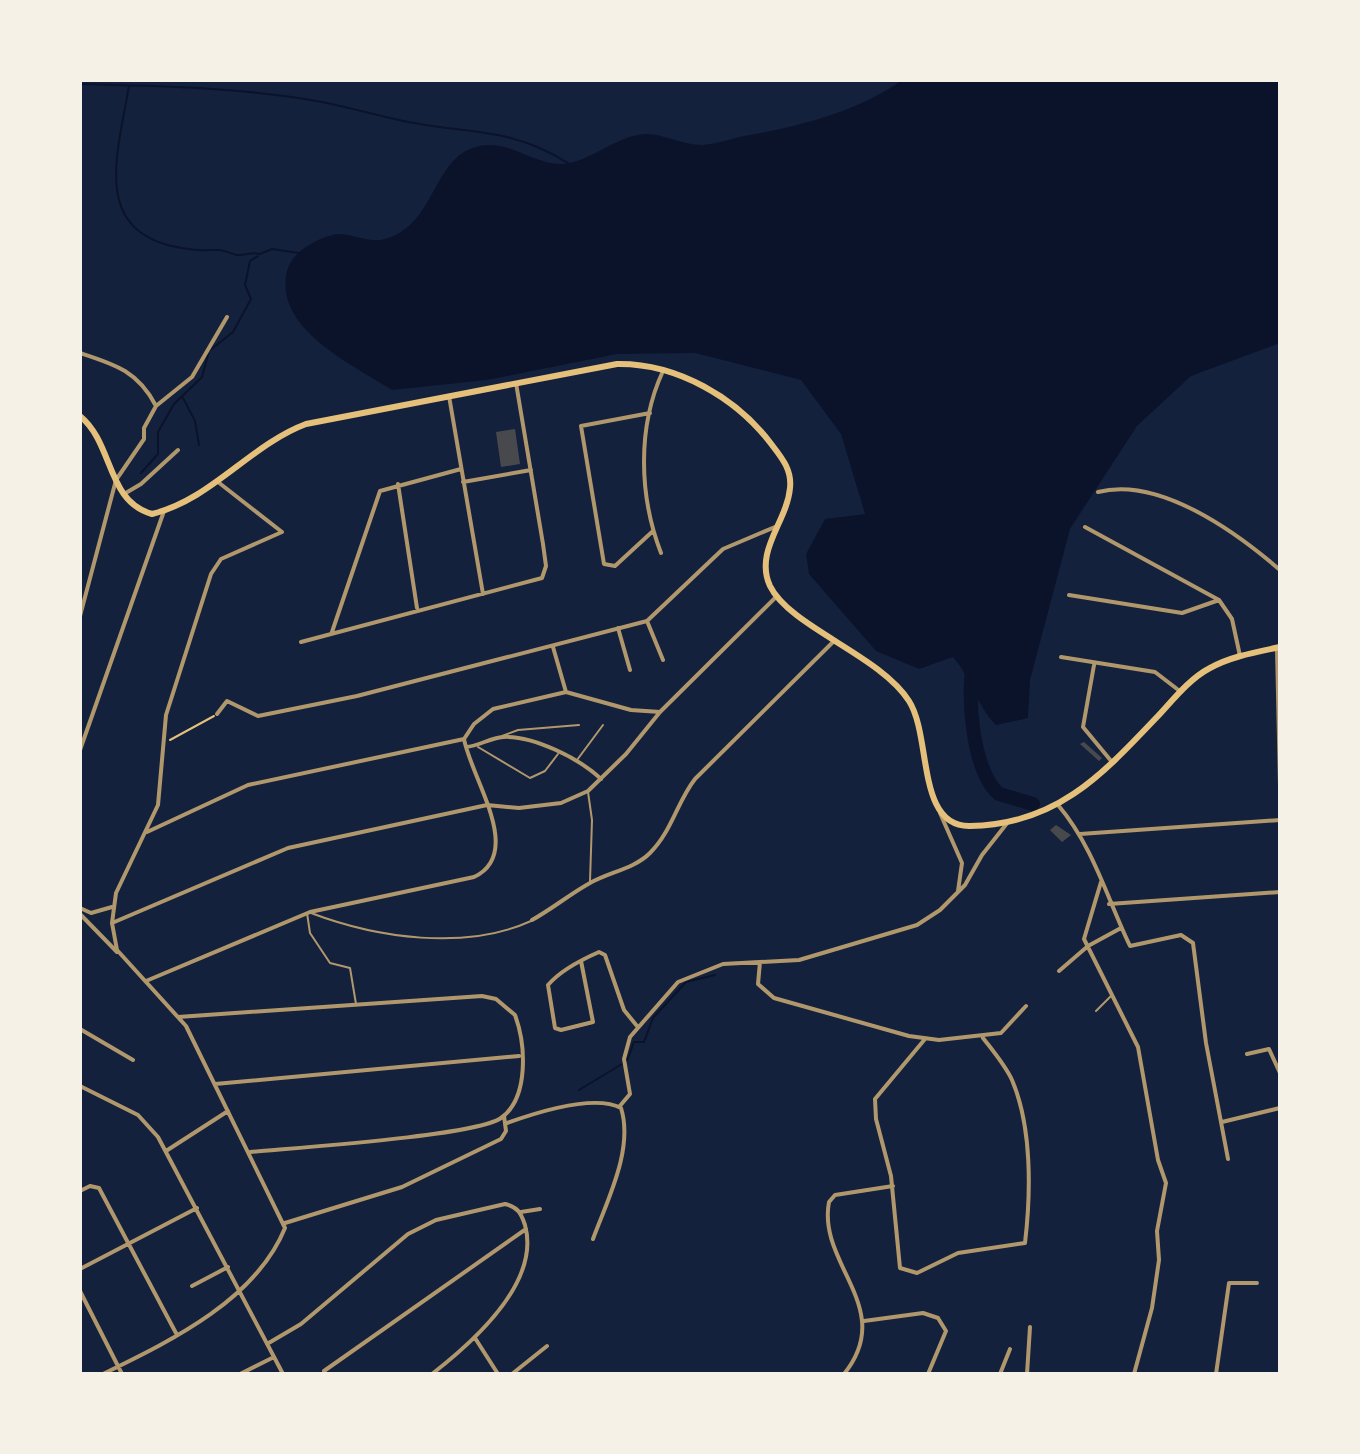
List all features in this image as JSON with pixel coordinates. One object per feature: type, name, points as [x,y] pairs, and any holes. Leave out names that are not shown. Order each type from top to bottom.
[{"type":"main road","points":[[80,416],[98,435],[122,495],[142,511],[152,514],[164,511],[218,482],[289,430],[516,383],[617,364],[641,365],[663,371],[733,402],[787,467],[790,487],[765,563],[776,597],[868,661],[907,697],[924,736],[929,785],[940,813],[947,820],[967,826],[1008,822],[1058,805],[1113,762],[1181,692],[1210,668],[1240,656],[1279,648]]},
{"type":"street","points":[[80,616],[116,480],[144,439],[144,428],[156,406],[192,377],[227,317]]},
{"type":"street","points":[[80,353],[125,368],[142,384],[156,406]]},
{"type":"street","points":[[661,553],[653,531],[644,479],[650,413],[663,371]]},
{"type":"street","points":[[301,642],[417,609],[538,581],[545,572],[516,383]]},
{"type":"street","points":[[449,396],[483,595]]},
{"type":"street","points":[[650,413],[581,426],[601,557],[607,566],[615,566],[653,531]]},
{"type":"street","points":[[122,495],[141,484],[178,450]]},
{"type":"street","points":[[332,633],[375,500],[384,488],[461,469]]},
{"type":"street","points":[[463,482],[531,470]]},
{"type":"street","points":[[121,956],[112,923],[112,907],[147,832],[161,789],[162,744],[172,694],[215,566],[221,559],[282,532],[218,482]]},
{"type":"street","points":[[398,484],[417,609]]},
{"type":"street","points":[[1098,492],[1127,487],[1161,496],[1236,536],[1280,570]]},
{"type":"street","points":[[80,750],[164,511]]},
{"type":"street","points":[[217,714],[227,701],[258,716],[357,696],[647,621],[723,549],[775,527]]},
{"type":"street","points":[[1085,527],[1219,600],[1232,619],[1240,656]]},
{"type":"street","points":[[1069,595],[1182,613],[1219,600]]},
{"type":"street","points":[[112,923],[288,848],[487,805],[519,808],[561,803],[588,791],[660,712],[776,597]]},
{"type":"street","points":[[647,621],[663,660]]},
{"type":"street","points":[[618,628],[630,670]]},
{"type":"street","points":[[532,920],[590,883],[638,863],[651,852],[675,818],[684,792],[695,779],[835,640]]},
{"type":"street","points":[[553,647],[566,692]]},
{"type":"street","points":[[1279,648],[1280,785]]},
{"type":"street","points":[[1061,657],[1094,665],[1155,672],[1181,692]]},
{"type":"street","points":[[1094,665],[1083,727],[1113,762]]},
{"type":"street","points":[[147,832],[248,785],[464,739],[474,724],[493,709],[566,692],[631,710],[660,712]]},
{"type":"street","points":[[466,747],[500,737],[531,741],[577,761],[601,779]]},
{"type":"street","points":[[146,981],[308,913],[481,874],[492,865],[497,848],[487,805],[464,739]]},
{"type":"street","points":[[1058,805],[1080,834],[1130,946],[1181,935],[1193,943],[1206,1043],[1228,1159]]},
{"type":"street","points":[[940,813],[962,863],[957,893]]},
{"type":"street","points":[[1080,834],[1280,820]]},
{"type":"street","points":[[637,1026],[643,1025],[658,1002],[682,980],[723,964],[809,958],[917,925],[957,893],[1008,822]]},
{"type":"street","points":[[1101,882],[1084,932],[1138,1047],[1158,1160],[1166,1183],[1157,1231],[1159,1260],[1152,1308],[1134,1374]]},
{"type":"street","points":[[1109,904],[1280,892]]},
{"type":"street","points":[[80,911],[91,913],[112,907]]},
{"type":"street","points":[[80,911],[178,1017],[285,1223],[281,1237],[240,1291],[177,1335],[103,1374]]},
{"type":"street","points":[[1059,971],[1088,946],[1121,928]]},
{"type":"street","points":[[581,961],[593,1022],[561,1030],[555,1028],[548,985],[581,961],[597,953],[605,955],[624,1010],[637,1026]]},
{"type":"street","points":[[760,962],[758,984],[774,998],[925,1039],[983,1038],[1009,1028],[1026,1006]]},
{"type":"street","points":[[178,1017],[490,997],[515,1015],[520,1056],[520,1096],[504,1116],[481,1126],[250,1152]]},
{"type":"street","points":[[593,1239],[618,1166],[624,1126],[620,1107],[630,1094],[624,1059],[637,1026]]},
{"type":"street","points":[[80,1029],[133,1060]]},
{"type":"street","points":[[925,1039],[875,1099],[876,1119],[893,1186],[900,1268],[917,1273],[970,1250],[1025,1243],[1025,1130],[1010,1076],[983,1038]]},
{"type":"street","points":[[1247,1054],[1269,1049],[1280,1073]]},
{"type":"street","points":[[215,1084],[520,1056]]},
{"type":"street","points":[[80,1086],[138,1115],[166,1151],[283,1374]]},
{"type":"street","points":[[507,1123],[536,1113],[583,1105],[620,1107]]},
{"type":"street","points":[[1222,1122],[1280,1108]]},
{"type":"street","points":[[166,1151],[228,1111]]},
{"type":"street","points":[[285,1223],[416,1181],[501,1139],[507,1123],[504,1116]]},
{"type":"street","points":[[80,1191],[90,1186],[99,1188],[177,1335]]},
{"type":"street","points":[[844,1374],[858,1354],[864,1321],[831,1232],[829,1202],[835,1195],[893,1186]]},
{"type":"street","points":[[267,1344],[301,1324],[382,1253],[421,1227],[453,1215],[505,1204],[521,1212],[540,1209]]},
{"type":"street","points":[[80,1269],[197,1208]]},
{"type":"street","points":[[432,1374],[475,1338],[506,1301],[525,1261],[527,1237],[521,1212]]},
{"type":"street","points":[[324,1371],[526,1229]]},
{"type":"street","points":[[192,1286],[228,1267]]},
{"type":"street","points":[[1216,1374],[1229,1283],[1257,1283]]},
{"type":"street","points":[[80,1291],[122,1374]]},
{"type":"street","points":[[864,1321],[923,1313],[938,1318],[946,1331],[928,1374]]},
{"type":"street","points":[[1027,1374],[1030,1327]]},
{"type":"street","points":[[475,1338],[498,1374]]},
{"type":"street","points":[[512,1374],[547,1346]]},
{"type":"street","points":[[1000,1374],[1010,1349]]},
{"type":"street","points":[[240,1374],[274,1357]]},
{"type":"lane","points":[[500,737],[518,730],[579,725]]},
{"type":"lane","points":[[577,761],[603,725]]},
{"type":"lane","points":[[477,746],[530,778],[545,771],[558,754]]},
{"type":"lane","points":[[588,791],[592,820],[590,883]]},
{"type":"lane","points":[[356,1005],[350,968],[330,963],[310,933],[308,913],[357,929],[417,936],[492,934],[532,920]]},
{"type":"lane","points":[[1096,1011],[1112,995]]},
{"type":"path","points":[[162,744],[217,714]]},
{"type":"water","points":[[902,80],[1280,80],[1280,343],[1191,376],[1137,426],[1070,529],[1030,680],[1028,718],[996,725],[953,657],[919,669],[876,651],[809,574],[806,554],[825,519],[865,514],[841,434],[801,380],[695,353],[617,354],[487,380],[392,390],[320,343],[292,311],[286,292],[287,271],[299,253],[332,235],[380,240],[399,233],[414,221],[454,160],[468,150],[497,145],[559,164],[579,160],[618,141],[639,135],[649,134],[702,145],[826,117],[866,101]]},
{"type":"building","points":[[515,429],[520,464],[501,467],[496,432]]},
{"type":"building","points":[[1084,742],[1102,758],[1099,761],[1080,744]]},
{"type":"building","points":[[1056,825],[1071,835],[1062,842],[1050,830]]},
{"type":"waterway","points":[[80,84],[164,86],[305,99],[422,125],[505,137],[525,142],[568,163]]},
{"type":"waterway","points":[[129,86],[119,140],[117,190],[123,211],[136,228],[157,241],[193,250],[221,250],[240,255],[260,254],[272,249],[299,253]]},
{"type":"waterway","points":[[141,473],[158,454],[158,432],[174,404],[202,377],[209,351],[233,332],[251,299],[245,285],[250,261],[258,256]]},
{"type":"waterway","points":[[183,398],[195,421],[199,445]]},
{"type":"waterway","points":[[975,657],[971,708],[982,768],[999,794],[1033,804]]},
{"type":"waterway","points":[[579,1090],[627,1061],[634,1042],[644,1042],[653,1018],[686,982],[715,975]]}]
